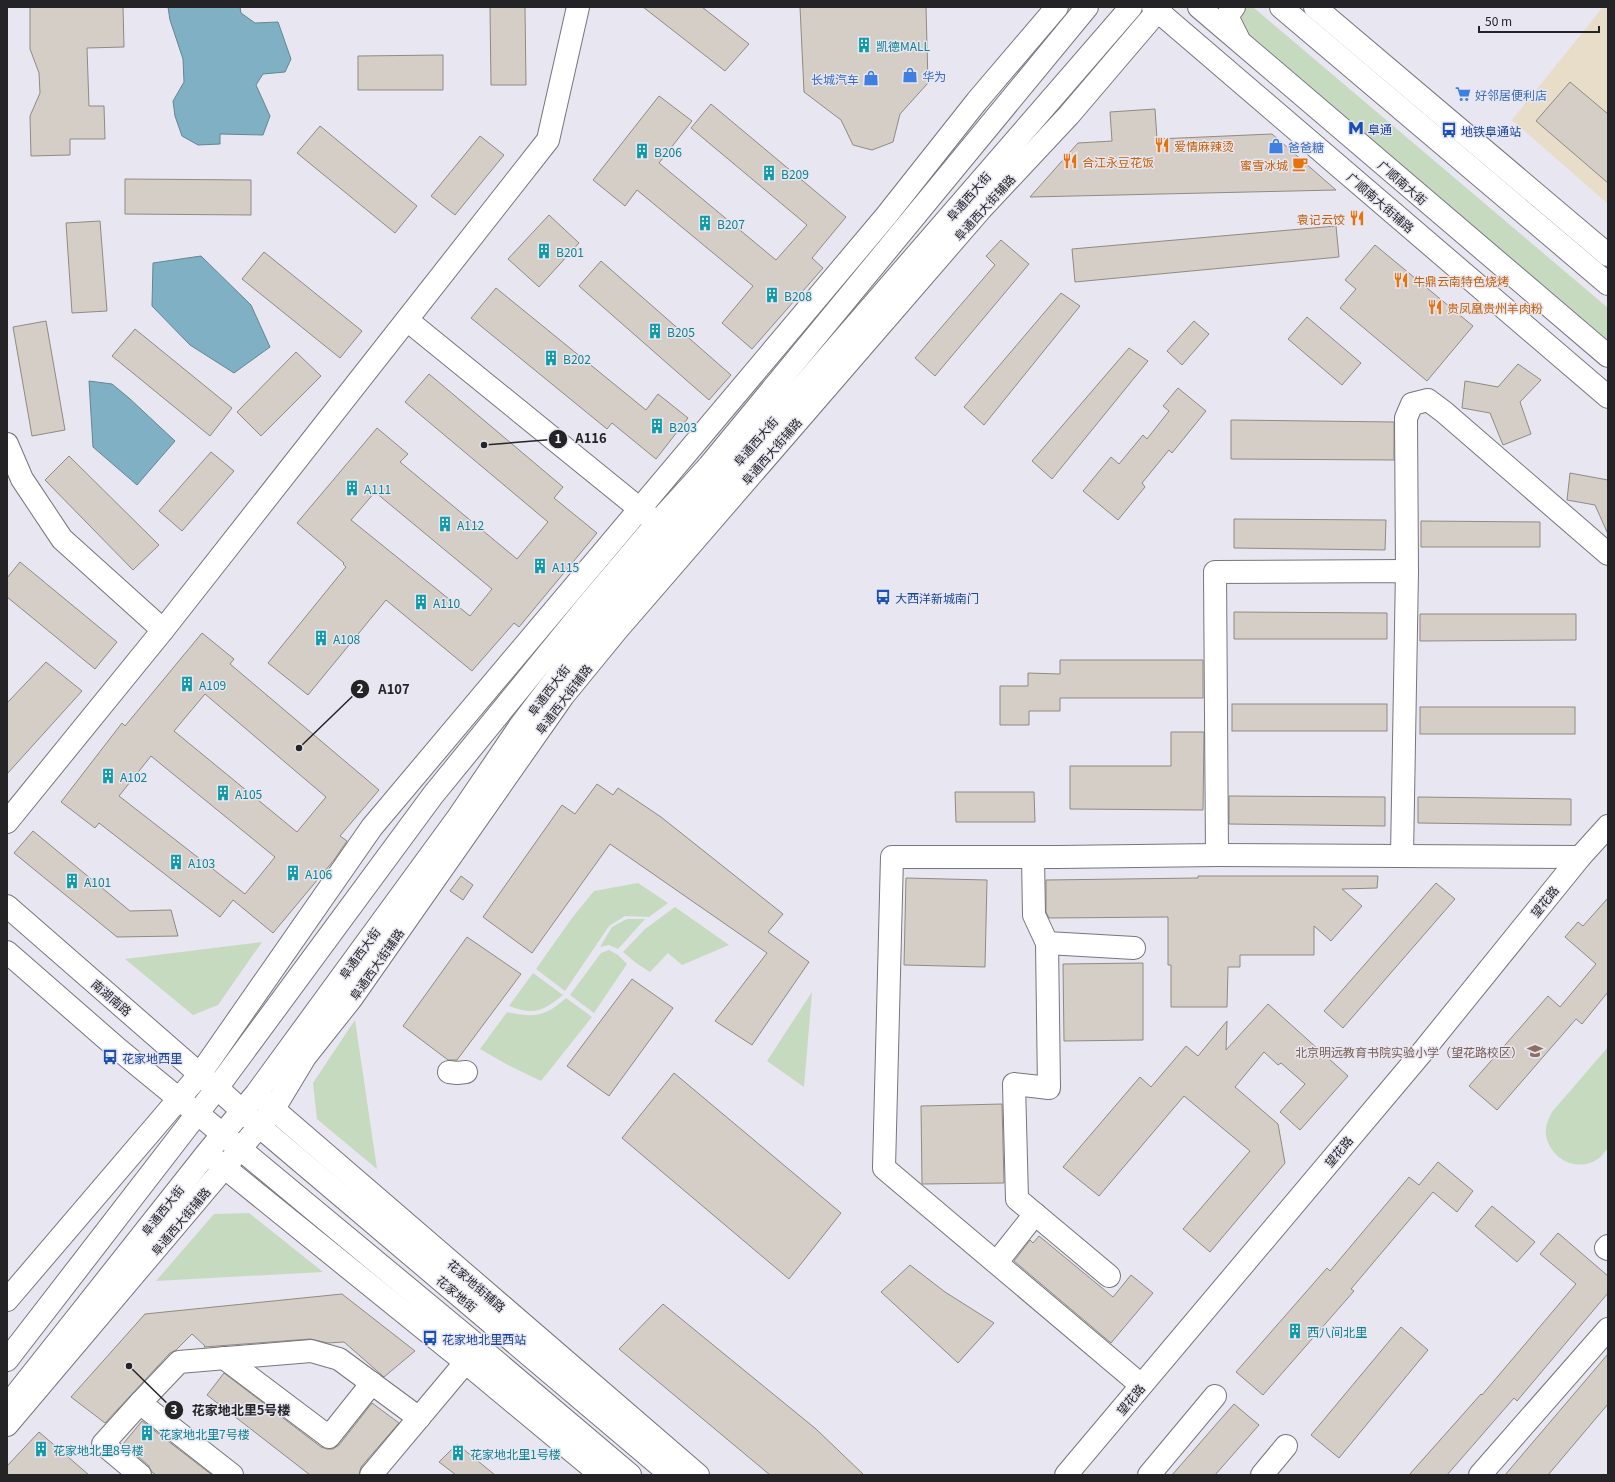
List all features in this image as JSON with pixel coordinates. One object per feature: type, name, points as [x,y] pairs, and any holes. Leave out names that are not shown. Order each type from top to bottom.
[{"type":"street","points":[[7,822],[163,630],[548,140],[578,7]]},
{"type":"street","points":[[7,1300],[200,1074],[372,827],[886,216],[977,101],[1057,7]]},
{"type":"street","name":"阜通西大街","points":[[7,1360],[217,1088],[433,795],[587,606],[657,523],[709,466],[1087,7]]},
{"type":"street","name":"阜通西大街","points":[[7,1406],[207,1153],[256,1094],[459,816],[520,726],[602,618],[1131,7]]},
{"type":"street","name":"广顺南大街","points":[[1199,7],[1608,356]]},
{"type":"street","points":[[1234,7],[1227,16],[1241,42]]},
{"type":"street","points":[[1281,7],[1608,284]]},
{"type":"street","points":[[1315,7],[1608,255]]},
{"type":"street","name":"广顺南大街辅路","points":[[1158,8],[1608,397]]},
{"type":"street","name":"阜通西大街辅路","points":[[7,1425],[273,1110],[305,1058],[351,999],[568,690],[617,630],[976,215],[1069,115],[1158,8]]},
{"type":"street","points":[[407,320],[657,523]]},
{"type":"street","points":[[1402,856],[1407,571],[1406,418],[1412,404],[1428,400],[1444,412],[1608,554]]},
{"type":"street","points":[[7,444],[22,479],[62,539],[163,630]]},
{"type":"street","points":[[1217,854],[1215,572],[1407,571]]},
{"type":"street","name":"望花路","points":[[1066,1475],[1424,1050],[1580,858],[1608,826]]},
{"type":"street","points":[[1141,1385],[884,1168],[892,857],[1033,858],[1217,854],[1580,858]]},
{"type":"street","points":[[1033,858],[1034,915],[1048,943],[1048,1088],[1014,1084],[1017,1199],[1109,1276]]},
{"type":"street","name":"南湖南路","points":[[7,906],[243,1111]]},
{"type":"street","points":[[1048,943],[1134,948]]},
{"type":"street","points":[[7,952],[118,1049],[241,1149],[472,1355],[601,1475]]},
{"type":"street","name":"花家地街辅路","points":[[256,1094],[698,1475]]},
{"type":"street","name":"花家地街","points":[[243,1111],[671,1475]]},
{"type":"street","points":[[207,1153],[630,1475]]},
{"type":"street","points":[[997,1262],[1035,1214]]},
{"type":"street","points":[[1608,1246],[1606,1248],[1608,1249]]},
{"type":"street","points":[[1480,1475],[1608,1329]]},
{"type":"street","points":[[140,1475],[103,1444],[179,1362],[311,1351],[339,1359],[419,1418]]},
{"type":"street","points":[[371,1475],[472,1355]]},
{"type":"street","points":[[224,1358],[329,1437],[372,1384]]},
{"type":"street","points":[[1149,1475],[1216,1396]]},
{"type":"street","points":[[140,1403],[232,1475]]},
{"type":"street","points":[[1262,1475],[1286,1446]]},
{"type":"shaded area","points":[[1603,7],[1608,7],[1608,204],[1512,120]]},
{"type":"green space","points":[[1245,8],[1254,8],[1608,308],[1608,341],[1240,26],[1238,17]]},
{"type":"green space","points":[[638,883],[668,903],[649,917],[625,916],[609,926],[565,991],[536,969],[572,918],[594,891]]},
{"type":"green space","points":[[675,907],[729,945],[682,965],[668,953],[650,972],[623,952],[645,929]]},
{"type":"green space","points":[[627,919],[645,919],[618,949],[609,945],[600,947],[612,927]]},
{"type":"green space","points":[[262,942],[218,1005],[193,1015],[125,959]]},
{"type":"green space","points":[[609,950],[618,955],[627,964],[594,1013],[570,995],[601,953]]},
{"type":"green space","points":[[533,973],[563,995],[549,1005],[538,1010],[532,1011],[509,1006]]},
{"type":"green space","points":[[812,992],[804,1087],[767,1061]]},
{"type":"green space","points":[[566,998],[592,1017],[541,1081],[480,1049],[507,1012],[525,1015],[539,1014],[552,1009]]},
{"type":"green space","points":[[355,1020],[377,1169],[317,1119],[313,1083]]},
{"type":"green space","points":[[1608,1047],[1608,1148],[1598,1159],[1590,1163],[1582,1165],[1573,1164],[1559,1157],[1553,1151],[1546,1135],[1547,1123],[1552,1112]]},
{"type":"green space","points":[[249,1213],[323,1272],[156,1281],[214,1214]]},
{"type":"water","points":[[168,7],[240,7],[241,13],[255,23],[278,22],[291,59],[285,72],[263,74],[256,85],[270,116],[263,135],[220,134],[220,144],[198,145],[182,136],[175,116],[173,101],[184,82],[183,59],[170,20]]},
{"type":"water","points":[[201,256],[251,305],[270,347],[234,373],[190,345],[152,306],[153,263]]},
{"type":"water","points":[[89,381],[112,384],[175,441],[137,485],[93,447]]},
{"type":"building","points":[[30,7],[123,7],[124,47],[87,48],[89,106],[104,106],[105,139],[70,139],[70,155],[31,156],[30,116],[40,93],[39,73],[30,49]]},
{"type":"building","points":[[490,7],[525,7],[526,85],[491,85]]},
{"type":"building","points":[[643,7],[702,7],[749,44],[725,71]]},
{"type":"building","name":"凯德MALL","points":[[800,7],[926,7],[928,83],[900,114],[893,142],[872,150],[853,145],[841,120],[804,92]]},
{"type":"building","points":[[443,55],[443,90],[358,90],[358,56]]},
{"type":"building","points":[[1570,82],[1608,114],[1608,183],[1536,121]]},
{"type":"building","points":[[659,96],[692,121],[659,163],[776,260],[807,225],[691,128],[711,104],[846,217],[812,258],[823,268],[752,349],[722,323],[753,286],[637,190],[625,206],[593,180]]},
{"type":"building","points":[[1155,109],[1157,139],[1272,134],[1336,190],[1030,197],[1078,143],[1112,141],[1110,112]]},
{"type":"building","points":[[320,126],[417,206],[395,233],[297,153]]},
{"type":"building","points":[[480,136],[504,155],[455,215],[431,196]]},
{"type":"building","points":[[125,179],[251,180],[251,215],[125,214]]},
{"type":"building","name":"B201","points":[[549,215],[579,243],[539,287],[508,259]]},
{"type":"building","points":[[100,221],[107,311],[72,313],[66,223]]},
{"type":"building","points":[[1336,226],[1339,257],[1075,282],[1072,249]]},
{"type":"building","points":[[1001,240],[1029,264],[935,376],[915,358],[995,265],[986,256]]},
{"type":"building","points":[[1375,245],[1473,326],[1427,381],[1340,308],[1356,289],[1345,280]]},
{"type":"building","points":[[264,252],[362,331],[340,358],[242,279]]},
{"type":"building","name":"B205","points":[[601,261],[731,375],[709,400],[579,286]]},
{"type":"building","name":"B202","points":[[496,288],[646,410],[658,394],[688,418],[656,459],[612,423],[607,429],[471,318]]},
{"type":"building","points":[[1061,293],[1080,306],[984,425],[964,407]]},
{"type":"building","points":[[1307,317],[1361,363],[1342,385],[1288,339]]},
{"type":"building","points":[[46,321],[65,430],[32,436],[13,327]]},
{"type":"building","points":[[1194,321],[1209,334],[1182,365],[1167,351]]},
{"type":"building","points":[[135,329],[232,408],[210,436],[112,356]]},
{"type":"building","points":[[1129,348],[1148,361],[1052,479],[1032,461]]},
{"type":"building","points":[[296,352],[321,376],[261,436],[237,412]]},
{"type":"building","points":[[1518,364],[1541,380],[1520,402],[1531,434],[1503,445],[1490,413],[1462,408],[1465,381],[1498,387]]},
{"type":"building","points":[[429,374],[563,487],[554,498],[597,533],[519,627],[514,623],[472,671],[386,600],[308,695],[268,663],[346,567],[343,564],[344,563],[297,523],[377,428],[408,454],[400,462],[517,559],[548,522],[405,402]],"holes":[[[375,492],[492,589],[470,616],[351,520]]]},
{"type":"building","points":[[1178,388],[1206,411],[1172,453],[1169,450],[1142,483],[1145,487],[1118,520],[1083,491],[1111,457],[1119,464],[1143,435],[1147,439],[1169,411],[1163,406]]},
{"type":"building","points":[[1231,420],[1394,422],[1394,460],[1231,459]]},
{"type":"building","points":[[211,452],[234,471],[182,531],[159,511]]},
{"type":"building","points":[[69,456],[159,545],[133,570],[45,480]]},
{"type":"building","points":[[1570,473],[1608,480],[1608,534],[1595,505],[1567,500]]},
{"type":"building","points":[[1234,519],[1386,520],[1385,550],[1234,548]]},
{"type":"building","points":[[1421,521],[1540,522],[1540,547],[1421,547]]},
{"type":"building","points":[[20,562],[117,642],[95,669],[7,597],[7,578]]},
{"type":"building","points":[[1234,612],[1387,613],[1387,639],[1234,639]]},
{"type":"building","points":[[1420,614],[1576,614],[1576,640],[1420,641]]},
{"type":"building","points":[[202,633],[234,659],[230,664],[379,790],[340,836],[347,841],[334,860],[273,933],[233,900],[220,917],[99,823],[95,828],[61,802],[122,723],[125,726]],"holes":[[[205,694],[326,797],[297,832],[174,731]],[[151,756],[275,857],[245,894],[119,796]]]},
{"type":"building","points":[[1060,660],[1203,660],[1203,698],[1060,698],[1060,711],[1029,711],[1029,725],[1000,725],[1000,686],[1028,686],[1028,673],[1060,674]]},
{"type":"building","points":[[46,662],[82,691],[7,774],[7,703]]},
{"type":"building","points":[[1232,704],[1387,704],[1387,731],[1232,731]]},
{"type":"building","points":[[1420,707],[1575,707],[1575,734],[1420,734]]},
{"type":"building","points":[[1171,732],[1204,732],[1203,810],[1070,809],[1070,766],[1171,766]]},
{"type":"building","points":[[597,784],[613,795],[618,788],[661,817],[783,914],[768,932],[809,962],[752,1045],[715,1021],[767,953],[610,844],[532,953],[483,917],[562,805],[575,814]]},
{"type":"building","points":[[955,792],[1034,792],[1035,822],[956,822]]},
{"type":"building","points":[[1229,796],[1385,797],[1385,826],[1229,824]]},
{"type":"building","points":[[1418,797],[1571,799],[1571,825],[1418,823]]},
{"type":"building","name":"A101","points":[[33,831],[130,911],[171,910],[178,936],[117,937],[14,853]]},
{"type":"building","points":[[461,876],[473,885],[463,900],[450,891]]},
{"type":"building","points":[[1198,876],[1378,876],[1377,888],[1342,889],[1362,906],[1331,941],[1314,926],[1314,955],[1240,955],[1240,967],[1228,967],[1227,1007],[1171,1007],[1171,965],[1168,965],[1168,917],[1049,918],[1046,912],[1046,880],[1198,878]]},
{"type":"building","points":[[906,878],[987,880],[985,967],[904,965]]},
{"type":"building","points":[[1436,883],[1455,899],[1343,1028],[1324,1011]]},
{"type":"building","points":[[1608,898],[1608,992],[1582,1024],[1576,1019],[1497,1110],[1469,1086],[1548,996],[1560,1007],[1596,964],[1565,937],[1578,922],[1583,926]]},
{"type":"building","points":[[467,937],[521,974],[457,1060],[448,1060],[403,1026]]},
{"type":"building","points":[[1143,963],[1143,1040],[1064,1041],[1063,964]]},
{"type":"building","points":[[632,979],[673,1008],[609,1096],[567,1066]]},
{"type":"building","points":[[1268,1004],[1348,1076],[1300,1130],[1280,1112],[1305,1084],[1281,1063],[1278,1065],[1264,1052],[1235,1087],[1278,1124],[1285,1163],[1210,1252],[1183,1229],[1250,1151],[1184,1096],[1099,1196],[1063,1167],[1140,1077],[1151,1087],[1186,1046],[1198,1056],[1227,1021],[1226,1050]]},
{"type":"building","points":[[674,1073],[841,1213],[789,1279],[622,1138]]},
{"type":"building","points":[[1002,1104],[1004,1183],[922,1184],[921,1106]]},
{"type":"building","points":[[1438,1162],[1473,1191],[1457,1212],[1433,1192],[1351,1289],[1354,1291],[1263,1395],[1236,1372],[1327,1268],[1330,1271],[1409,1177],[1419,1185]]},
{"type":"building","points":[[1492,1206],[1535,1242],[1517,1262],[1475,1226]]},
{"type":"building","points":[[1558,1233],[1608,1276],[1608,1293],[1517,1401],[1514,1398],[1447,1475],[1409,1475],[1481,1394],[1482,1395],[1576,1284],[1540,1254]]},
{"type":"building","points":[[1039,1236],[1113,1297],[1131,1275],[1153,1293],[1111,1343],[1014,1261],[1030,1240],[1033,1243]]},
{"type":"building","points":[[910,1265],[945,1292],[994,1323],[958,1363],[881,1292]]},
{"type":"building","points":[[342,1294],[415,1351],[384,1377],[344,1342],[328,1343],[310,1339],[204,1347],[205,1346],[192,1334],[176,1350],[170,1353],[105,1423],[71,1397],[145,1314]]},
{"type":"building","points":[[663,1304],[816,1429],[864,1475],[770,1475],[619,1349]]},
{"type":"building","points":[[1401,1327],[1428,1350],[1339,1458],[1311,1435]]},
{"type":"building","points":[[1608,1354],[1608,1404],[1548,1475],[1505,1475]]},
{"type":"building","points":[[224,1373],[321,1447],[327,1449],[333,1449],[339,1445],[372,1403],[399,1423],[361,1467],[359,1475],[310,1475],[207,1395]]},
{"type":"building","points":[[1234,1404],[1259,1425],[1215,1475],[1172,1475]]},
{"type":"building","name":"花家地北里7号楼","points":[[142,1421],[212,1475],[156,1475],[152,1472],[148,1465],[123,1444]]},
{"type":"building","name":"花家地北里8号楼","points":[[39,1432],[89,1475],[7,1475],[7,1466]]},
{"type":"building","name":"花家地北里1号楼","points":[[457,1444],[495,1475],[456,1475],[439,1462]]},
{"type":"place","name":"凯德MALL","points":[[864,45]]},
{"type":"place","name":"华为","points":[[910,75]]},
{"type":"place","name":"长城汽车","points":[[871,78]]},
{"type":"place","name":"好邻居便利店","points":[[1463,94]]},
{"type":"place","name":"阜通","points":[[1356,128]]},
{"type":"place","name":"地铁阜通站","points":[[1449,130]]},
{"type":"place","name":"爱情麻辣烫","points":[[1162,145]]},
{"type":"place","name":"爸爸糖","points":[[1276,146]]},
{"type":"place","name":"B206","points":[[642,151]]},
{"type":"place","name":"合江永豆花饭","points":[[1070,161]]},
{"type":"place","name":"蜜雪冰城","points":[[1300,164]]},
{"type":"place","name":"B209","points":[[769,173]]},
{"type":"place","name":"袁记云饺","points":[[1357,218]]},
{"type":"place","name":"B207","points":[[705,223]]},
{"type":"place","name":"B201","points":[[544,251]]},
{"type":"place","name":"牛鼎云南特色烧烤","points":[[1401,280]]},
{"type":"place","name":"B208","points":[[772,295]]},
{"type":"place","name":"贵凤凰贵州羊肉粉","points":[[1435,307]]},
{"type":"place","name":"B205","points":[[655,331]]},
{"type":"place","name":"B202","points":[[551,358]]},
{"type":"place","name":"B203","points":[[657,426]]},
{"type":"place","name":"A116","points":[[484,445]]},
{"type":"place","name":"A111","points":[[352,488]]},
{"type":"place","name":"A112","points":[[445,524]]},
{"type":"place","name":"A115","points":[[540,566]]},
{"type":"place","name":"大西洋新城南门","points":[[883,597]]},
{"type":"place","name":"A110","points":[[421,602]]},
{"type":"place","name":"A108","points":[[321,638]]},
{"type":"place","name":"A109","points":[[187,684]]},
{"type":"place","name":"A107","points":[[299,748]]},
{"type":"place","name":"A102","points":[[108,776]]},
{"type":"place","name":"A105","points":[[223,793]]},
{"type":"place","name":"A103","points":[[176,862]]},
{"type":"place","name":"A106","points":[[293,873]]},
{"type":"place","name":"A101","points":[[72,881]]},
{"type":"place","name":"北京明远教育书院实验小学（望花路校区）","points":[[1535,1051]]},
{"type":"place","name":"花家地西里","points":[[110,1057]]},
{"type":"place","name":"西八间北里","points":[[1295,1331]]},
{"type":"place","name":"花家地北里西站","points":[[430,1338]]},
{"type":"place","name":"花家地北里5号楼","points":[[129,1366]]},
{"type":"place","name":"花家地北里7号楼","points":[[147,1433]]},
{"type":"place","name":"花家地北里8号楼","points":[[41,1449]]},
{"type":"place","name":"花家地北里1号楼","points":[[458,1453]]}]
